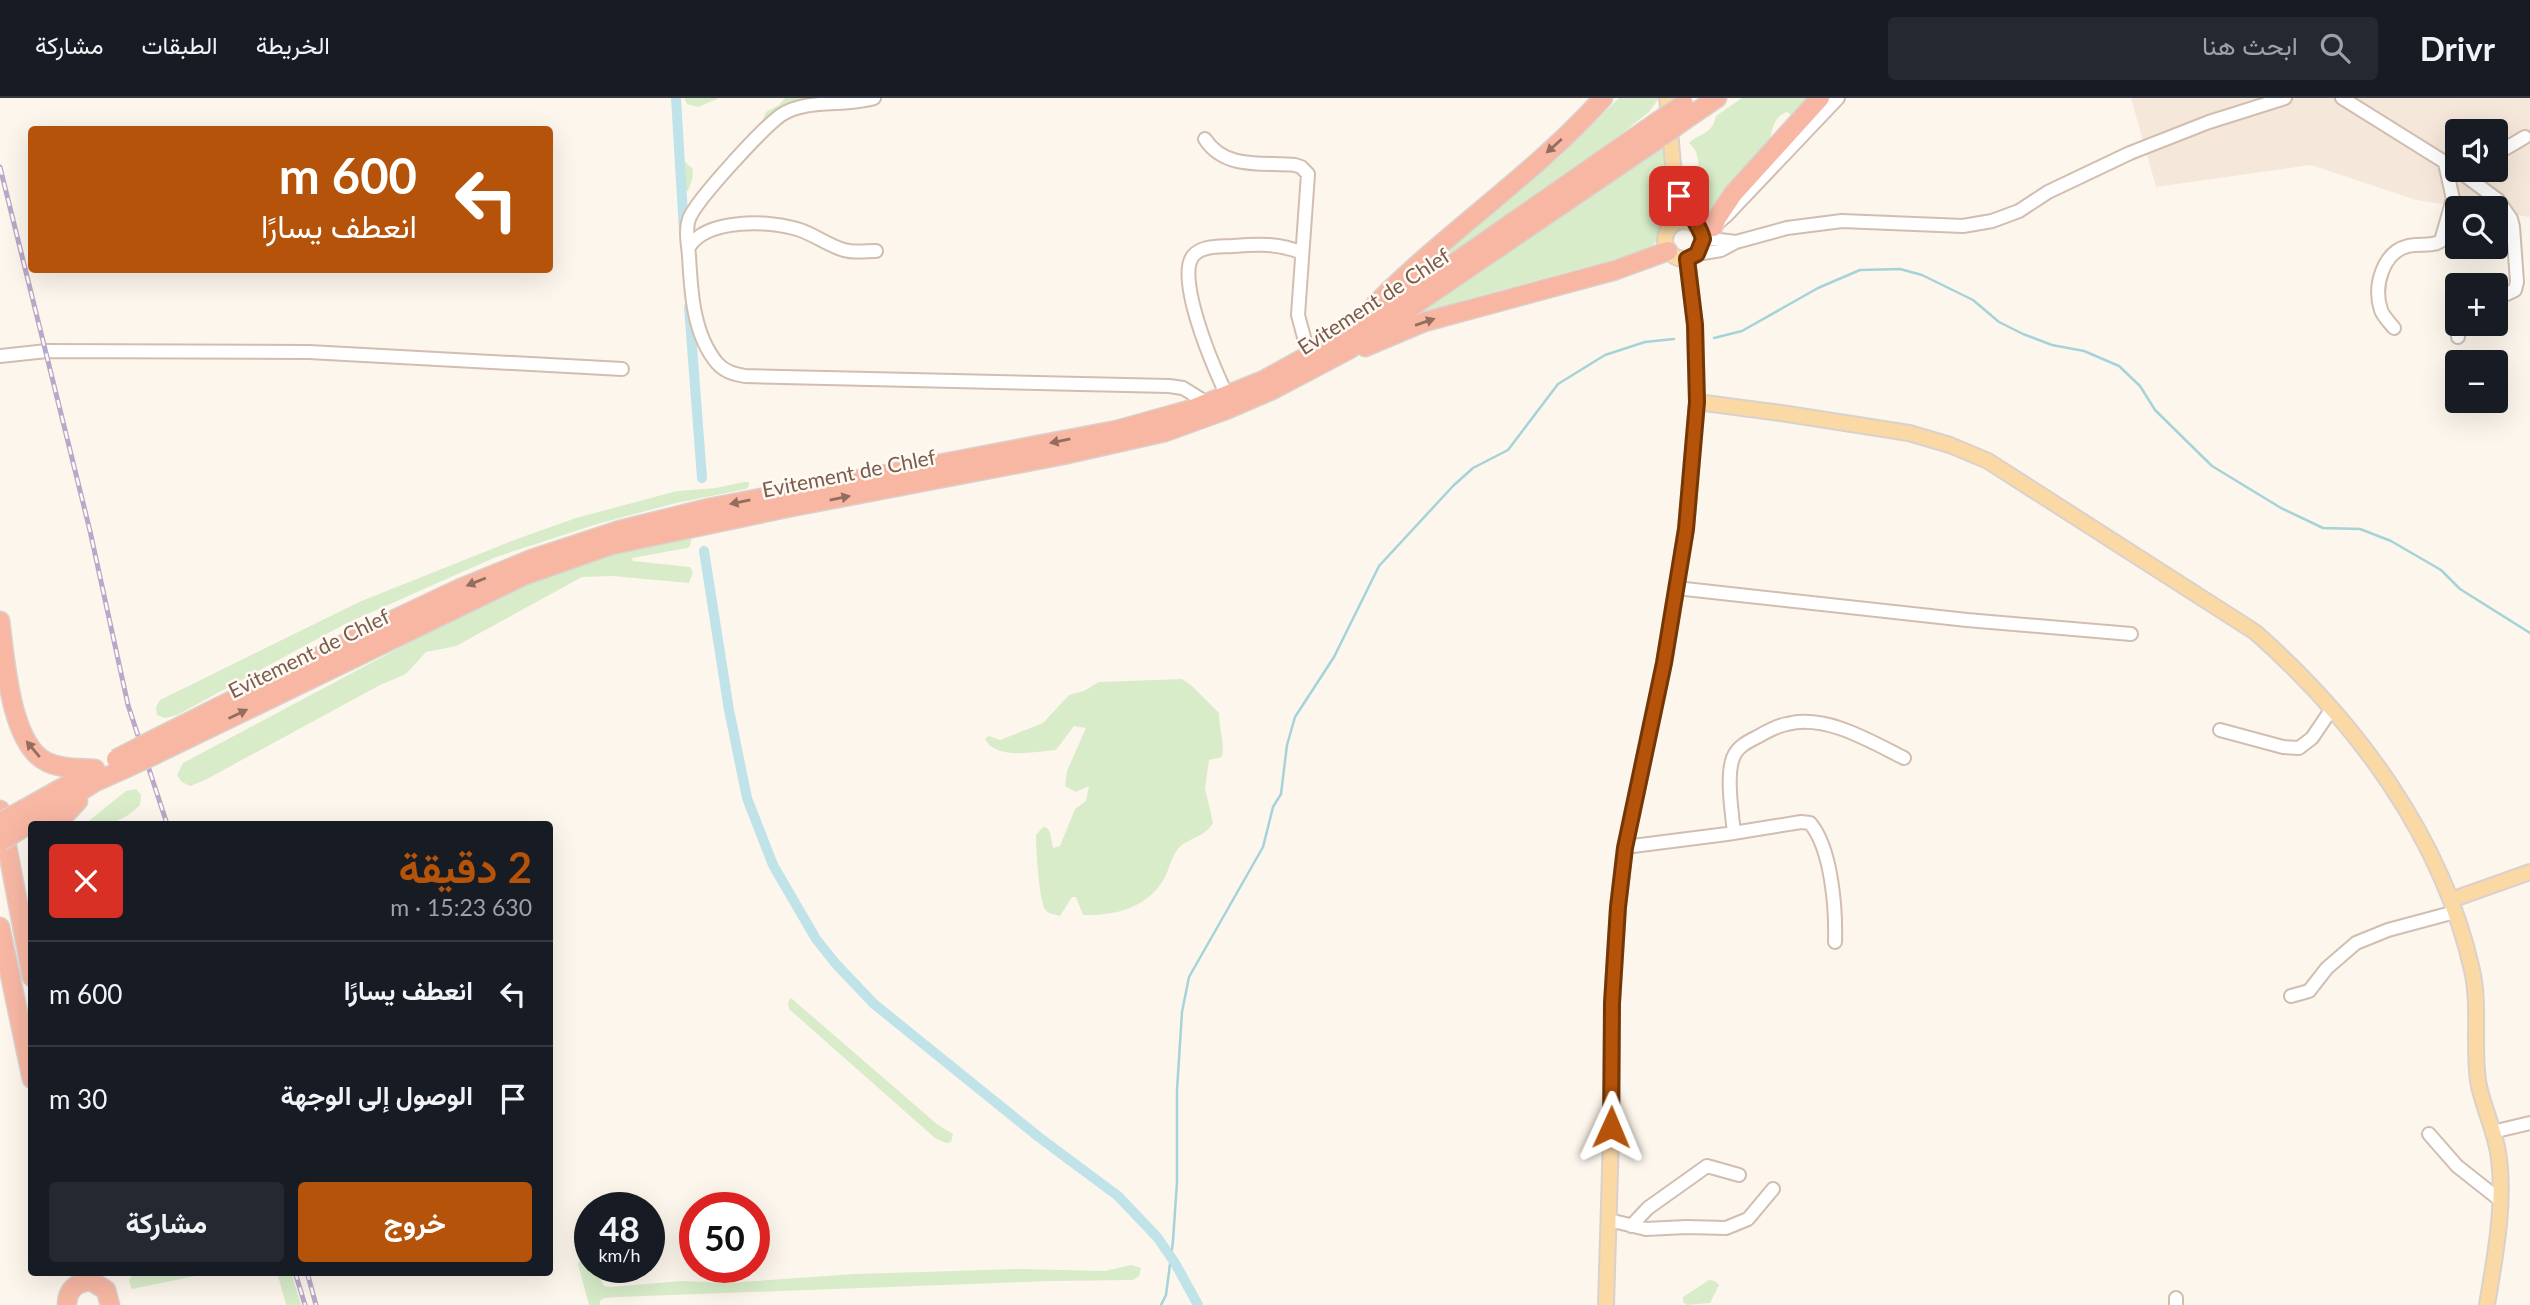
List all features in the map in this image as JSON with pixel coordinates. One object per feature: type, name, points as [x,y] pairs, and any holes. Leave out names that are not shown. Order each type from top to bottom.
[{"type":"highway","points":[[1347,334],[1394,284],[1484,210],[1603,98]]},
{"type":"highway","points":[[1657,131],[1683,104],[1717,98]]},
{"type":"highway","points":[[1703,231],[1820,98]]},
{"type":"highway","name":"Evitement de Chlef","points":[[150,749],[525,575],[579,555],[674,531],[1007,467],[1165,432],[1272,390],[1347,334],[1657,131]]},
{"type":"highway","name":"Evitement de Chlef","points":[[23,819],[95,776],[372,630],[461,587],[532,559],[620,530],[709,508],[1117,430],[1207,403],[1313,362],[1359,342],[1657,131]]},
{"type":"highway","points":[[1313,362],[1424,322],[1616,270],[1668,251]]},
{"type":"highway","points":[[0,621],[14,711],[24,737],[43,761],[95,776],[59,821]]},
{"type":"highway","points":[[0,810],[28,956]]},
{"type":"highway","points":[[0,822],[23,819]]},
{"type":"highway","points":[[0,842],[23,819]]},
{"type":"highway","points":[[0,927],[28,1060]]},
{"type":"highway","points":[[68,1276],[69,1298]]},
{"type":"highway","points":[[100,1276],[108,1297]]},
{"type":"highway","points":[[69,1298],[79,1283],[91,1281],[108,1297]]},
{"type":"main road","points":[[1683,104],[1675,186],[1669,227],[1664,241],[1668,251],[1676,258],[1692,256]]},
{"type":"main road","points":[[1675,186],[1684,206],[1703,231]]},
{"type":"main road","points":[[1669,227],[1679,221],[1703,231]]},
{"type":"main road","points":[[1606,1305],[1612,1003],[1618,907],[1625,848],[1664,663],[1686,529],[1697,402],[1692,256],[1703,231]]},
{"type":"main road","points":[[1697,402],[1909,433],[1988,460],[2255,632],[2282,656],[2331,710],[2381,769],[2412,818],[2453,906],[2472,971],[2478,1080],[2501,1176],[2488,1305]]},
{"type":"main road","points":[[2453,906],[2530,872]]},
{"type":"street","points":[[874,98],[853,103],[810,104],[784,112],[695,209],[688,222],[694,310],[700,331],[718,364],[731,373],[745,376],[1169,386],[1183,388],[1207,403]]},
{"type":"street","points":[[1736,242],[1703,231],[1838,98]]},
{"type":"street","points":[[1692,256],[1721,250],[1736,242],[1787,228],[1842,221],[1963,226],[1992,221],[2019,211],[2048,192],[2130,153],[2209,122],[2285,98]]},
{"type":"street","points":[[2342,98],[2445,163]]},
{"type":"street","points":[[2508,147],[2525,137]]},
{"type":"street","points":[[1205,139],[1211,148],[1224,158],[1252,163],[1295,165],[1305,170],[1309,180],[1298,315],[1313,362]]},
{"type":"street","points":[[2393,328],[2381,312],[2378,295],[2382,271],[2387,260],[2401,248],[2441,242],[2453,199],[2449,182]]},
{"type":"street","points":[[2480,182],[2498,200],[2511,219],[2517,286],[2508,294]]},
{"type":"street","points":[[689,247],[696,237],[710,229],[760,224],[798,229],[841,249],[876,251]]},
{"type":"street","points":[[1227,395],[1201,332],[1189,284],[1191,258],[1203,249],[1239,245],[1272,244],[1302,253]]},
{"type":"street","points":[[0,356],[47,351],[309,352],[622,369]]},
{"type":"street","points":[[1676,587],[1967,620],[2131,634]]},
{"type":"street","points":[[2220,730],[2283,747],[2299,748],[2312,738],[2331,710]]},
{"type":"street","points":[[1734,833],[1731,794],[1733,756],[1745,743],[1769,730],[1796,722],[1822,724],[1867,740],[1904,758]]},
{"type":"street","points":[[1625,848],[1801,822],[1813,825],[1826,860],[1836,915],[1835,942]]},
{"type":"street","points":[[2291,996],[2299,996],[2309,990],[2327,968],[2356,943],[2453,906]]},
{"type":"street","points":[[2492,1132],[2530,1123]]},
{"type":"street","points":[[2429,1134],[2457,1166],[2500,1200]]},
{"type":"street","points":[[1630,1226],[1648,1208],[1707,1166],[1739,1175]]},
{"type":"street","points":[[1609,1220],[1630,1226],[1660,1229],[1726,1228],[1748,1219],[1773,1189]]},
{"type":"shaded area","points":[[2131,98],[2530,98],[2530,217],[2508,214],[2508,196],[2445,196],[2445,204],[2416,200],[2311,165],[2156,187]]},
{"type":"green space","points":[[684,98],[719,98],[698,107],[687,104]]},
{"type":"green space","points":[[785,98],[823,98],[765,123],[762,121],[766,112]]},
{"type":"green space","points":[[1619,98],[1659,98],[1649,112],[1596,154],[1417,277],[1560,156]]},
{"type":"green space","points":[[1742,98],[1812,98],[1794,117],[1787,112],[1778,118],[1767,149],[1758,163],[1715,209],[1705,214],[1696,204],[1698,164],[1694,149],[1689,143],[1712,127],[1716,116]]},
{"type":"green space","points":[[1665,146],[1672,147],[1662,170],[1663,226],[1660,236],[1645,251],[1464,300],[1414,317]]},
{"type":"green space","points":[[684,161],[693,169],[688,191],[684,190],[681,162]]},
{"type":"green space","points":[[749,482],[746,489],[676,503],[597,524],[496,557],[345,624],[177,715],[165,718],[157,715],[156,707],[160,700],[359,602],[517,539],[576,518],[677,491],[716,488]]},
{"type":"green space","points":[[692,536],[687,548],[632,558],[633,561],[690,567],[693,572],[689,583],[612,576],[582,577],[456,646],[426,652],[406,674],[380,685],[205,780],[190,786],[182,782],[177,775],[183,763],[510,589],[600,558]]},
{"type":"green space","points":[[1182,679],[1219,713],[1222,757],[1209,760],[1205,788],[1213,823],[1205,832],[1178,849],[1157,889],[1139,903],[1118,912],[1083,915],[1076,897],[1072,897],[1060,916],[1048,912],[1041,895],[1036,835],[1043,827],[1047,828],[1053,848],[1060,846],[1075,809],[1086,801],[1089,786],[1076,792],[1065,786],[1067,771],[1086,728],[1074,726],[1056,750],[1007,752],[990,746],[985,739],[989,736],[1000,740],[1043,723],[1069,695],[1084,691],[1099,682]]},
{"type":"green space","points":[[136,789],[141,795],[140,805],[127,816],[115,821],[89,821],[126,791]]},
{"type":"green space","points":[[791,998],[938,1125],[953,1134],[951,1142],[946,1143],[935,1138],[789,1009],[788,1002]]},
{"type":"green space","points":[[1131,1265],[1141,1268],[1139,1276],[1133,1280],[617,1297],[604,1298],[600,1305],[589,1305],[583,1283],[603,1283],[604,1286],[611,1287],[679,1281],[770,1283],[770,1280],[855,1274],[1020,1269],[1105,1271]]},
{"type":"green space","points":[[132,1276],[195,1276],[132,1289],[129,1281]]},
{"type":"green space","points":[[278,1276],[292,1276],[301,1305],[286,1305]]},
{"type":"green space","points":[[1709,1280],[1719,1285],[1710,1303],[1687,1305],[1683,1302],[1683,1297]]},
{"type":"waterway","points":[[676,98],[684,231]]},
{"type":"waterway","points":[[1714,338],[1742,331],[1818,288],[1860,270],[1900,269],[1922,275],[1973,300],[1999,322],[2023,334],[2052,345],[2084,351],[2119,366],[2140,386],[2155,410],[2212,466],[2281,508],[2323,528],[2360,529],[2391,541],[2441,570],[2460,589],[2530,633]]},
{"type":"waterway","points":[[689,307],[702,478]]},
{"type":"waterway","points":[[1161,1305],[1166,1295],[1173,1241],[1177,1182],[1177,1090],[1182,1012],[1189,977],[1263,847],[1273,807],[1281,794],[1287,745],[1295,717],[1334,657],[1379,566],[1453,486],[1473,468],[1508,450],[1558,384],[1605,355],[1645,342],[1674,339]]},
{"type":"waterway","points":[[704,551],[729,710],[747,798],[773,865],[816,939],[874,1004],[1040,1138],[1118,1196],[1157,1237],[1198,1305]]},
{"type":"railway","points":[[0,167],[90,531],[128,705],[166,821]]},
{"type":"railway","points":[[296,1276],[305,1305]]},
{"type":"railway","points":[[308,1276],[316,1305]]},
{"type":"route","points":[[1611,1127],[1612,1003],[1618,907],[1633,803],[1664,663],[1686,529],[1697,402],[1695,325],[1687,259],[1697,254],[1703,239],[1679,196]]}]
